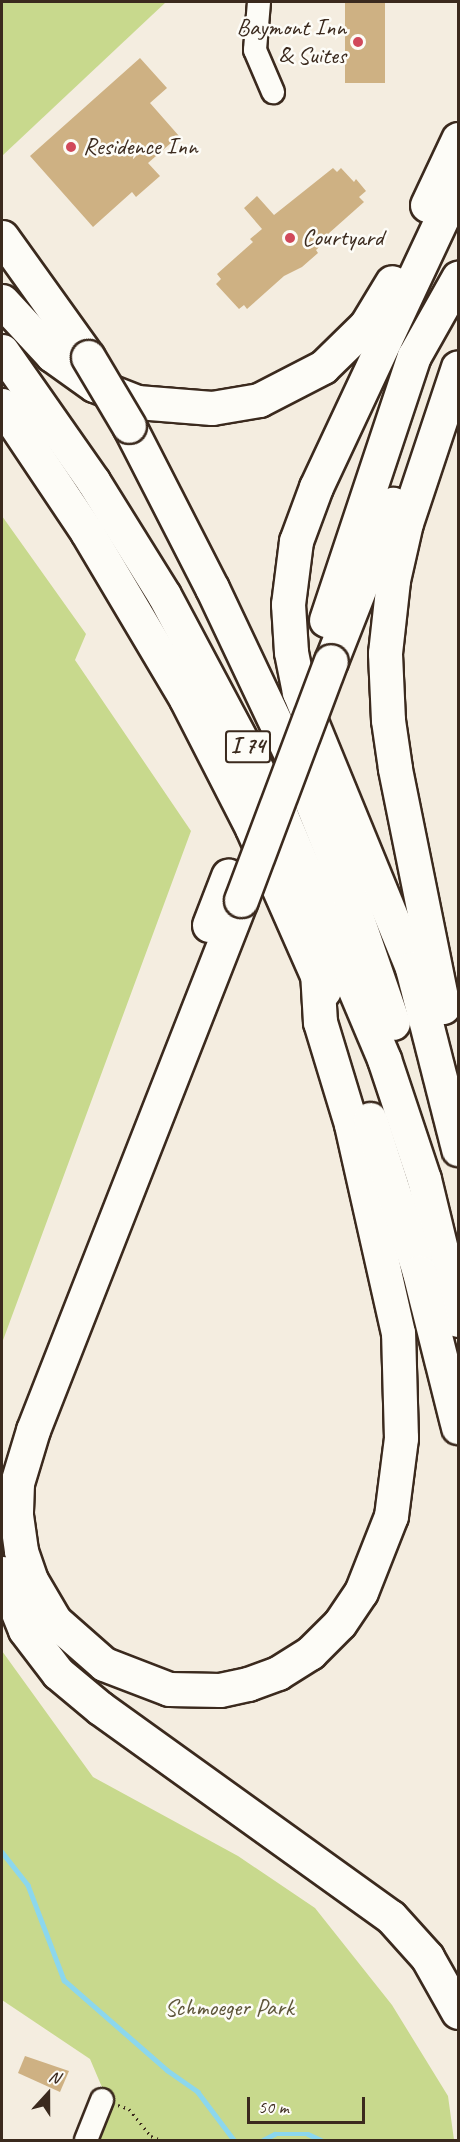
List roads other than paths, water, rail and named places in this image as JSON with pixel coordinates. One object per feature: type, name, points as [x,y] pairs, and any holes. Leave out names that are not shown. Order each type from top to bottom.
[{"type":"highway","points":[[2,301],[60,362],[94,385],[127,400],[200,409],[235,406],[259,400],[323,367],[366,325],[390,285],[459,139]]},
{"type":"highway","points":[[459,184],[316,487],[296,541],[288,604],[291,652],[300,692],[412,968],[459,1149]]},
{"type":"highway","points":[[2,237],[88,357],[129,426],[257,680],[334,856],[383,994],[421,1122],[424,1179]]},
{"type":"highway","points":[[325,640],[414,356],[459,278]]},
{"type":"highway","points":[[316,972],[320,1022],[351,1124],[398,1333],[401,1438],[391,1516],[357,1599],[340,1623],[310,1653],[278,1673],[248,1684],[220,1690],[169,1689],[132,1678],[104,1664],[55,1621],[31,1580],[21,1551],[16,1515],[17,1483],[33,1430],[325,640],[425,361],[459,305]]},
{"type":"highway","points":[[325,640],[459,344]]},
{"type":"highway","name":"I 74","points":[[2,351],[66,441],[152,575],[258,767],[355,985],[424,1179],[459,1320]]},
{"type":"highway","points":[[459,367],[406,523],[393,580],[385,653],[388,720],[394,768],[459,1082]]},
{"type":"highway","name":"I 74","points":[[2,405],[87,532],[186,699],[252,828],[316,972],[410,1243],[459,1427]]},
{"type":"highway","points":[[2,1457],[234,888]]},
{"type":"highway","points":[[2,1573],[25,1630],[58,1673],[391,1917],[427,1957],[459,2012]]},
{"type":"street","points":[[259,2],[255,50],[273,92]]},
{"type":"street","points":[[86,2140],[112,2103]]},
{"type":"waterway","points":[[2,1852],[28,1885],[64,1980],[167,2070],[198,2092],[234,2140]]},
{"type":"waterway","points":[[263,2140],[275,2134],[308,2134],[321,2140]]},
{"type":"place","name":"Baymont Inn & Suites","points":[[358,42]]},
{"type":"place","name":"Residence Inn","points":[[71,147]]},
{"type":"place","name":"Courtyard","points":[[290,238]]},
{"type":"park label","name":"Schmoeger Park","points":[[229,2008]]}]
